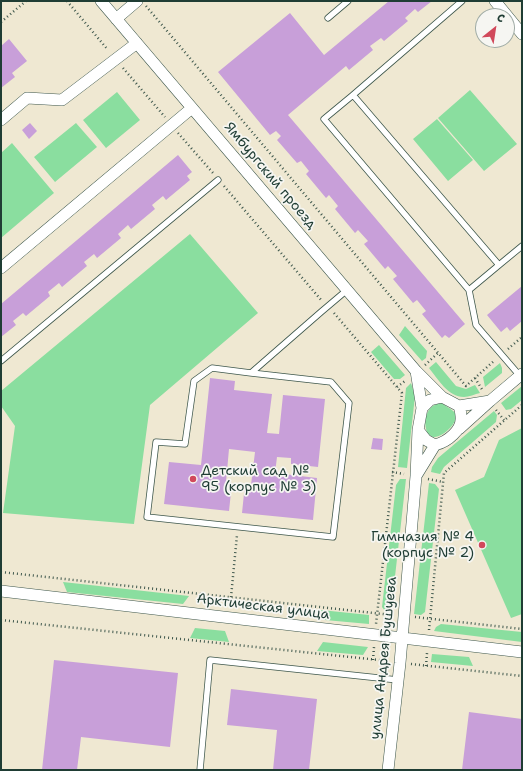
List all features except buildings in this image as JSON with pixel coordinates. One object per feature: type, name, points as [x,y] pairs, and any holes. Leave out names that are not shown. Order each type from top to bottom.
[{"type":"street","name":"Ямбургский проезд","points":[[101,1],[416,371],[442,396]]},
{"type":"street","points":[[116,19],[137,1]]},
{"type":"street","points":[[496,2],[522,34]]},
{"type":"street","points":[[1,120],[27,98],[62,100],[138,43]]},
{"type":"street","points":[[1,268],[192,108]]},
{"type":"street","points":[[416,371],[422,408],[418,430],[426,440],[435,445],[443,443],[521,375]]},
{"type":"street","points":[[422,408],[430,400],[442,396],[459,406],[490,401]]},
{"type":"street","points":[[457,431],[462,417],[459,406]]},
{"type":"street","name":"улица Андрея Бушуева","points":[[388,770],[400,662],[416,476],[418,430]]},
{"type":"street","points":[[416,476],[435,445]]},
{"type":"street","name":"Арктическая улица","points":[[1,591],[375,636],[522,652]]},
{"type":"lane","points":[[328,18],[348,1]]},
{"type":"lane","points":[[462,1],[324,120],[469,290],[476,325],[521,375]]},
{"type":"lane","points":[[353,95],[499,265]]},
{"type":"lane","points":[[1,361],[218,180]]},
{"type":"lane","points":[[469,290],[522,246]]},
{"type":"lane","points":[[252,373],[347,290]]},
{"type":"lane","points":[[212,368],[252,373],[331,382],[349,403],[333,536],[147,517],[156,442],[185,444],[194,381],[212,368]]},
{"type":"lane","points":[[200,770],[210,660],[398,680]]},
{"type":"path","points":[[1,22],[26,1]]},
{"type":"path","points":[[67,1],[218,180],[402,393],[373,660]]},
{"type":"path","points":[[142,1],[466,386]]},
{"type":"path","points":[[426,666],[444,473],[522,405]]},
{"type":"path","points":[[231,597],[238,527]]},
{"type":"path","points":[[1,572],[522,629]]},
{"type":"path","points":[[1,620],[522,676]]},
{"type":"green space","points":[[470,90],[517,144],[484,171],[438,118]]},
{"type":"green space","points":[[117,92],[140,120],[106,148],[83,120]]},
{"type":"green space","points":[[437,119],[473,160],[448,181],[413,139]]},
{"type":"green space","points":[[76,123],[97,147],[55,182],[34,157]]},
{"type":"green space","points":[[12,143],[54,193],[1,238],[1,153]]},
{"type":"green space","points":[[190,234],[258,313],[150,405],[134,524],[3,513],[15,426],[1,406],[1,391]]},
{"type":"green space","points":[[405,326],[427,351],[426,358],[422,361],[399,335]]},
{"type":"green space","points":[[379,345],[405,375],[400,379],[394,379],[371,352]]},
{"type":"green space","points":[[436,362],[456,386],[466,389],[475,385],[480,393],[464,397],[448,391],[429,368]]},
{"type":"green space","points":[[500,363],[502,373],[485,387],[483,377]]},
{"type":"green space","points":[[411,383],[415,396],[407,468],[398,467],[406,388]]},
{"type":"green space","points":[[522,386],[522,400],[511,409],[506,410],[501,403]]},
{"type":"green space","points":[[442,403],[455,413],[455,421],[449,429],[441,435],[433,437],[428,434],[426,429],[425,424],[427,414],[432,407]]},
{"type":"green space","points":[[494,411],[497,415],[496,422],[444,467],[440,474],[431,472],[432,467],[438,458]]},
{"type":"green space","points":[[522,428],[522,614],[511,618],[455,490],[484,477],[499,440]]},
{"type":"green space","points":[[400,479],[406,479],[391,612],[385,611],[382,607],[396,485]]},
{"type":"green space","points":[[429,483],[435,484],[439,489],[425,612],[421,615],[414,614]]},
{"type":"green space","points":[[63,582],[189,596],[183,604],[67,592]]},
{"type":"green space","points":[[321,610],[369,615],[369,624],[325,620]]},
{"type":"green space","points":[[441,624],[522,632],[522,642],[434,631],[436,627]]},
{"type":"green space","points":[[195,628],[225,631],[229,642],[190,638]]},
{"type":"green space","points":[[323,642],[368,647],[363,655],[317,651]]},
{"type":"green space","points":[[432,654],[469,657],[473,666],[431,662]]},
{"type":"place","name":"Детский сад № 95 (корпус № 3)","points":[[193,479]]},
{"type":"place","name":"Гимназия № 4 (корпус № 2)","points":[[482,545]]}]
